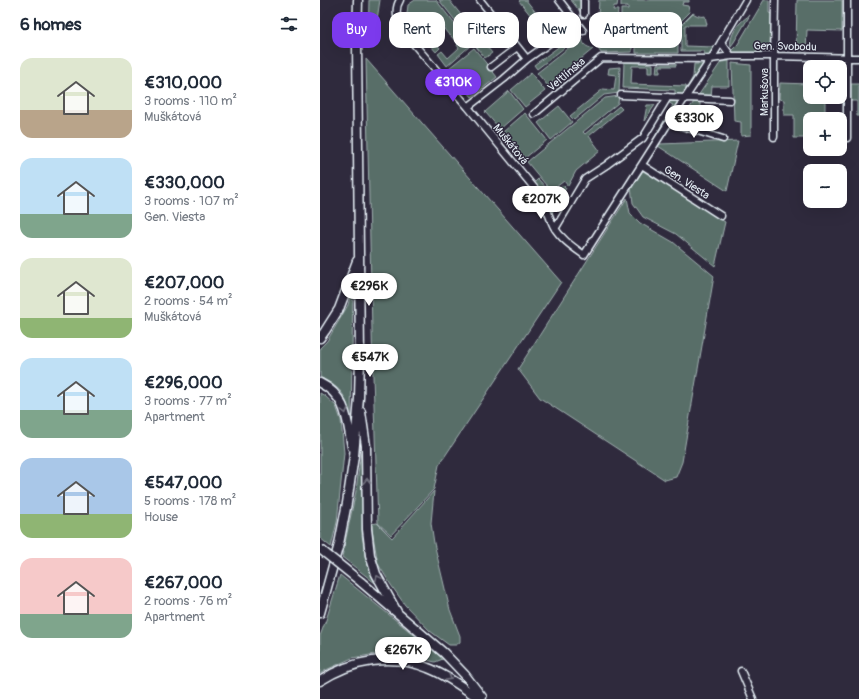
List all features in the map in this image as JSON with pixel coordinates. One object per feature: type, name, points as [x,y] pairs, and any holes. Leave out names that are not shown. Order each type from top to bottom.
[{"type":"main road","points":[[320,613],[339,544],[347,503],[354,456],[359,398],[358,0]]},
{"type":"main road","points":[[320,338],[339,308],[359,256]]},
{"type":"main road","points":[[320,383],[329,388],[342,402],[354,456]]},
{"type":"main road","points":[[359,398],[366,446],[367,529],[370,555],[376,574],[397,612]]},
{"type":"main road","points":[[320,549],[397,612],[444,653],[465,675],[482,699]]},
{"type":"main road","points":[[320,680],[353,665],[377,660],[396,660],[416,663],[433,670],[456,682],[482,699]]},
{"type":"street","name":"Muškátová","points":[[397,12],[397,6],[400,0]]},
{"type":"street","points":[[480,0],[489,12]]},
{"type":"street","points":[[559,0],[583,31]]},
{"type":"street","points":[[584,0],[584,14]]},
{"type":"street","points":[[642,165],[711,59],[746,0]]},
{"type":"street","name":"Markušova","points":[[774,137],[775,0]]},
{"type":"street","points":[[847,0],[848,138]]},
{"type":"street","points":[[721,42],[731,56]]},
{"type":"street","name":"Muškátová","points":[[417,48],[540,195],[544,201],[555,229],[568,243],[584,256],[642,165]]},
{"type":"street","points":[[491,68],[516,48]]},
{"type":"street","points":[[518,48],[527,59]]},
{"type":"street","points":[[468,107],[542,48]]},
{"type":"street","name":"Gen. Svobodu","points":[[711,59],[731,56],[859,58]]},
{"type":"street","name":"Veltlínska","points":[[534,114],[601,58],[711,59]]},
{"type":"street","points":[[620,95],[730,100]]},
{"type":"street","points":[[555,229],[585,179],[643,138],[668,97]]},
{"type":"street","points":[[669,122],[723,139]]},
{"type":"street","name":"Gen. Viesta","points":[[642,165],[721,216]]},
{"type":"street","points":[[741,671],[752,699]]},
{"type":"green space","points":[[369,0],[380,0],[378,12],[369,12]]},
{"type":"green space","points":[[415,0],[436,0],[453,22],[453,38],[445,30],[445,12],[407,12],[408,5]]},
{"type":"green space","points":[[439,0],[449,0],[459,12],[453,12],[453,18]]},
{"type":"green space","points":[[526,0],[535,12],[528,12],[519,1]]},
{"type":"green space","points":[[571,0],[582,0],[581,13]]},
{"type":"green space","points":[[599,0],[618,0],[617,6],[614,6],[613,10],[618,10],[618,12],[598,12]]},
{"type":"green space","points":[[621,0],[689,0],[689,2],[683,2],[682,5],[688,6],[690,12],[682,20],[682,12],[621,12],[621,9],[628,9],[628,6],[621,6]]},
{"type":"green space","points":[[764,0],[769,0],[769,13],[772,14],[772,53],[734,54],[732,50],[738,44]]},
{"type":"green space","points":[[797,0],[842,0],[842,31],[807,30],[806,51],[796,50]]},
{"type":"green space","points":[[693,13],[699,16],[705,16],[707,25],[685,25],[685,46],[714,47],[709,54],[704,54],[704,51],[681,51],[682,24]]},
{"type":"green space","points":[[750,15],[731,46],[732,37],[736,28]]},
{"type":"green space","points":[[582,37],[585,45],[593,49],[548,86],[537,73],[568,48],[581,48]]},
{"type":"green space","points":[[433,48],[440,48],[436,52]]},
{"type":"green space","points":[[459,48],[468,48],[447,66],[438,54],[442,51],[448,58]]},
{"type":"green space","points":[[474,48],[497,77],[472,97],[449,68]]},
{"type":"green space","points":[[477,48],[488,48],[492,53],[485,58]]},
{"type":"green space","points":[[557,48],[564,48],[537,69],[534,65]]},
{"type":"green space","points":[[598,48],[632,48],[632,52],[601,53]]},
{"type":"green space","points":[[636,48],[678,48],[678,53],[636,53]]},
{"type":"green space","points":[[366,59],[561,282],[439,465],[434,489],[391,535],[378,523]]},
{"type":"green space","points":[[729,61],[729,86],[712,86],[711,97],[698,96],[721,62]]},
{"type":"green space","points":[[624,62],[653,64],[653,73],[648,73],[648,66],[632,66],[631,84],[686,86],[686,89],[693,77],[694,64],[703,64],[687,91],[686,90],[685,95],[675,94],[675,90],[623,88]]},
{"type":"green space","points":[[732,63],[751,65],[751,135],[741,136],[741,122],[734,121]]},
{"type":"green space","points":[[657,64],[676,64],[676,66],[660,66],[660,73],[656,73]]},
{"type":"green space","points":[[620,67],[619,93],[604,95],[574,120],[570,116],[603,89],[614,90],[616,75],[608,74],[609,68]]},
{"type":"green space","points":[[531,73],[545,91],[525,107],[511,90]]},
{"type":"green space","points":[[780,83],[803,84],[803,104],[825,104],[825,112],[803,112],[803,138],[794,138],[794,115],[784,115],[784,100],[779,99]]},
{"type":"green space","points":[[851,84],[859,84],[859,116],[857,116],[857,101],[851,101]]},
{"type":"green space","points":[[509,91],[523,109],[500,129],[485,112]]},
{"type":"green space","points":[[619,96],[618,103],[583,132],[585,134],[619,106],[622,109],[589,136],[600,151],[576,171],[568,186],[564,181],[551,191],[527,162],[605,98]]},
{"type":"green space","points":[[668,99],[682,99],[649,148],[673,105],[666,101]]},
{"type":"green space","points":[[694,102],[700,102],[700,108],[711,108],[710,111],[693,111],[693,123],[683,119],[683,117]]},
{"type":"green space","points":[[647,105],[655,105],[644,121]]},
{"type":"green space","points":[[559,106],[572,122],[551,140],[538,123]]},
{"type":"green space","points":[[525,113],[547,140],[525,158],[503,132]]},
{"type":"green space","points":[[738,141],[727,191],[658,146],[660,144]]},
{"type":"green space","points":[[643,171],[725,222],[715,266],[676,234],[643,217],[633,203],[631,187]]},
{"type":"green space","points":[[538,179],[550,192],[545,196],[534,183]]},
{"type":"green space","points":[[563,185],[566,188],[552,213],[548,198]]},
{"type":"green space","points":[[627,198],[630,213],[640,223],[673,242],[714,276],[682,462],[676,477],[665,480],[540,398],[518,369]]},
{"type":"green space","points":[[353,286],[351,422],[343,394],[320,377],[320,348],[327,341],[348,305]]},
{"type":"green space","points":[[320,393],[336,406],[341,420],[344,453],[337,522],[331,547],[320,538]]},
{"type":"green space","points":[[362,444],[362,535],[366,561],[375,583],[342,557],[356,491]]},
{"type":"green space","points":[[434,491],[431,523],[434,543],[450,610],[460,636],[460,642],[456,645],[449,645],[430,631],[405,605],[378,564],[371,524],[377,523],[392,538]]},
{"type":"green space","points":[[340,575],[443,659],[435,662],[403,654],[376,654],[352,658],[320,674],[320,636]]}]
